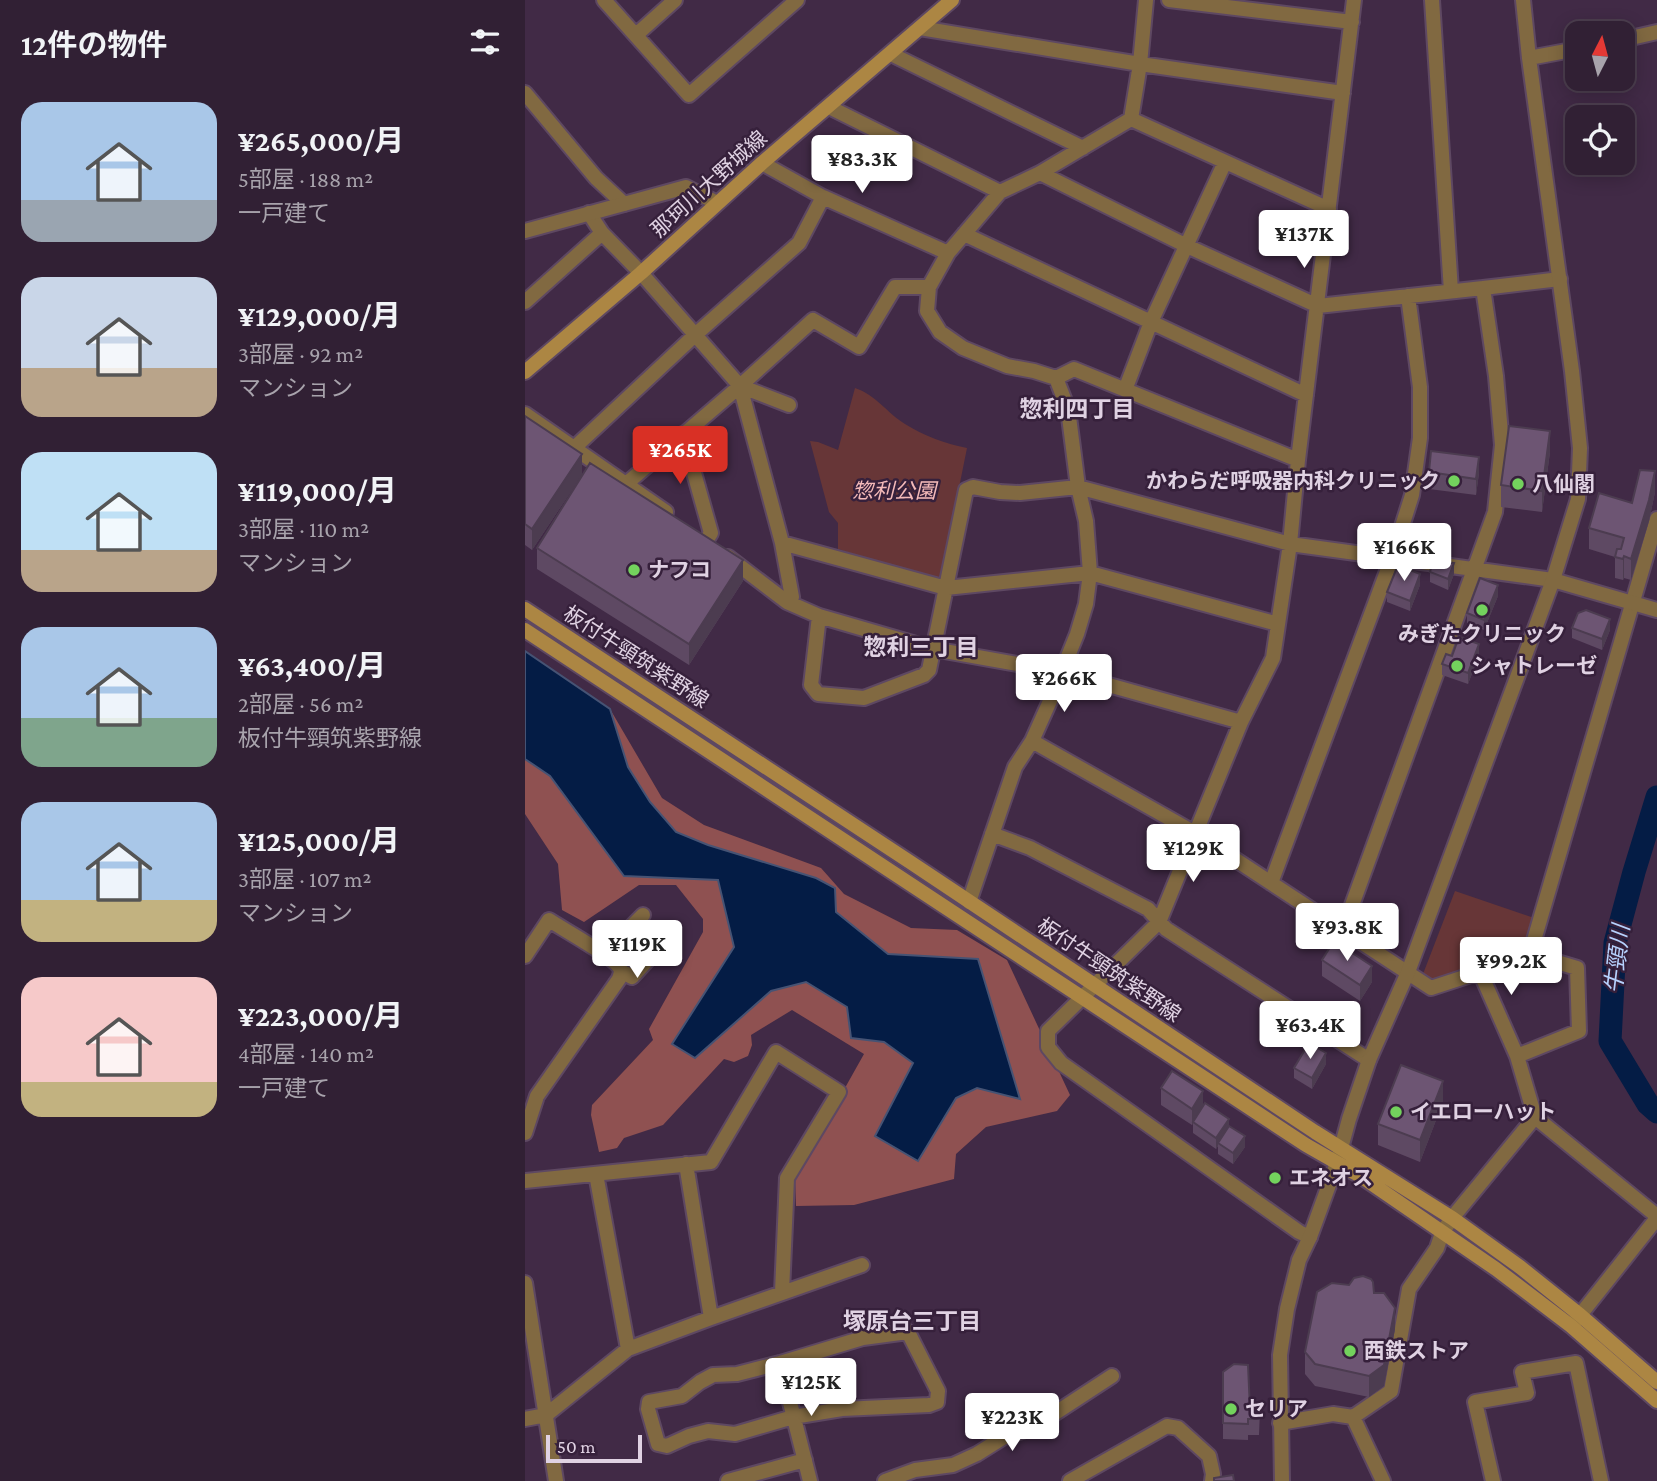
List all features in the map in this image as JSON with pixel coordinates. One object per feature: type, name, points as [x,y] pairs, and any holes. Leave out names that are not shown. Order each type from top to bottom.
[{"type":"main road","name":"那珂川大野城線","points":[[525,372],[641,273],[762,163],[953,0]]},
{"type":"main road","name":"板付牛頸筑紫野線","points":[[525,609],[969,902],[1339,1156],[1452,1218],[1520,1267],[1657,1401]]},
{"type":"main road","name":"板付牛頸筑紫野線","points":[[525,630],[1296,1138],[1339,1156],[1362,1177],[1575,1321],[1657,1382]]},
{"type":"street","points":[[604,0],[689,95],[797,0]]},
{"type":"street","points":[[636,35],[675,0]]},
{"type":"street","points":[[1146,0],[1140,64],[1131,118],[1041,173],[1000,192],[948,253],[929,287],[927,311],[940,332],[963,348],[1007,366],[1056,378],[1074,369],[1298,460]]},
{"type":"street","points":[[1169,0],[1352,22]]},
{"type":"street","points":[[1310,1237],[1299,1232],[1061,1063],[1048,1047],[1048,1031],[1159,922],[1241,722],[1273,658],[1290,544],[1354,0]]},
{"type":"street","points":[[1432,0],[1451,291]]},
{"type":"street","points":[[1282,1481],[1280,1355],[1287,1309],[1299,1260],[1339,1156],[1369,1060],[1408,972],[1553,580],[1578,499],[1580,448],[1523,0]]},
{"type":"street","points":[[920,28],[1140,64],[1343,93]]},
{"type":"street","points":[[1635,37],[1657,32]]},
{"type":"street","points":[[1529,58],[1565,51]]},
{"type":"street","points":[[891,54],[1083,148]]},
{"type":"street","points":[[525,93],[596,178],[624,204]]},
{"type":"street","points":[[829,107],[1000,192]]},
{"type":"street","points":[[1131,118],[1329,209]]},
{"type":"street","points":[[1125,390],[1151,323],[1225,162]]},
{"type":"street","points":[[762,163],[823,197],[948,253]]},
{"type":"street","points":[[1041,173],[1187,246],[1318,306],[1560,279]]},
{"type":"street","points":[[525,231],[687,187],[717,203]]},
{"type":"street","points":[[574,448],[799,243],[823,197]]},
{"type":"street","points":[[589,213],[603,233],[740,386],[782,543],[792,597],[787,602]]},
{"type":"street","points":[[525,302],[603,233]]},
{"type":"street","points":[[964,234],[1306,395]]},
{"type":"street","points":[[627,484],[813,320],[859,347],[895,287],[929,287]]},
{"type":"street","points":[[1343,930],[1495,512],[1503,445],[1483,288]]},
{"type":"street","points":[[1271,883],[1392,558],[1412,495],[1420,438],[1420,387],[1408,296]]},
{"type":"street","points":[[969,902],[1015,768],[1032,741],[1062,672],[1086,604],[1090,573],[1086,521],[1078,487],[1068,410],[1056,378]]},
{"type":"street","points":[[740,386],[789,405]]},
{"type":"street","points":[[525,414],[676,520]]},
{"type":"street","points":[[683,434],[711,533],[701,538],[787,602],[819,616],[933,649],[1062,672],[1241,722]]},
{"type":"street","points":[[819,616],[811,685],[818,694],[864,698],[925,675],[929,670],[966,490],[973,488],[1020,493],[1078,487],[1290,544],[1553,580],[1657,610]]},
{"type":"street","points":[[1530,954],[1657,519]]},
{"type":"street","points":[[782,543],[946,588],[1090,573],[1278,624]]},
{"type":"street","points":[[1032,741],[1195,833],[1431,988],[1530,954],[1577,968],[1579,1031],[1517,1056]]},
{"type":"street","points":[[992,834],[1030,848],[1148,909],[1166,929],[1369,1060]]},
{"type":"street","points":[[604,954],[643,915]]},
{"type":"street","points":[[525,956],[549,920],[604,954],[620,967],[621,971],[632,977],[655,952]]},
{"type":"street","points":[[525,1133],[537,1096],[619,979],[621,971]]},
{"type":"street","points":[[1480,972],[1517,1056],[1535,1117],[1657,1217],[1575,1321]]},
{"type":"street","points":[[525,1181],[711,1162],[776,1052],[839,1092],[787,1178],[782,1292]]},
{"type":"street","points":[[1280,1423],[1333,1414],[1353,1417],[1391,1391],[1409,1289],[1437,1248],[1452,1218],[1535,1117]]},
{"type":"street","points":[[686,1164],[711,1318]]},
{"type":"street","points":[[596,1174],[628,1349]]},
{"type":"street","points":[[525,1419],[546,1415],[628,1349],[862,1265]]},
{"type":"street","points":[[525,1283],[556,1481]]},
{"type":"street","points":[[908,1332],[938,1391],[937,1402],[929,1405],[842,1409],[793,1417],[735,1434],[708,1432],[689,1436],[667,1446],[658,1444],[648,1409],[649,1402],[682,1396],[713,1374],[737,1374],[780,1363],[863,1338],[908,1332]]},
{"type":"street","points":[[780,1363],[810,1481]]},
{"type":"street","points":[[1493,1481],[1475,1402],[1527,1393],[1522,1372],[1576,1363],[1601,1481]]},
{"type":"street","points":[[885,1481],[915,1470],[953,1465],[977,1454],[1004,1437],[1034,1427],[1112,1376]]},
{"type":"street","points":[[1353,1417],[1383,1481]]},
{"type":"street","points":[[1070,1481],[1167,1426],[1178,1428],[1209,1456],[1212,1481]]},
{"type":"street","points":[[728,1481],[805,1460]]},
{"type":"green space","name":"惣利公園","points":[[855,388],[869,395],[912,428],[935,439],[967,448],[941,577],[936,580],[838,549],[838,523],[829,512],[810,441],[838,450]]},
{"type":"green space","points":[[1455,891],[1534,918],[1524,949],[1435,981],[1423,974]]},
{"type":"shaded area","points":[[610,709],[662,798],[704,825],[821,868],[844,894],[911,928],[957,930],[1007,960],[1070,1095],[1057,1111],[986,1127],[956,1154],[954,1179],[854,1205],[796,1206],[795,1177],[864,1054],[792,1010],[751,1035],[752,1045],[748,1056],[734,1062],[724,1059],[663,1125],[624,1138],[617,1148],[599,1152],[591,1115],[592,1105],[653,1040],[649,1029],[703,932],[703,919],[676,885],[639,885],[584,922],[562,910],[558,864],[525,814],[525,759],[550,776],[624,876],[718,880],[734,947],[672,1044],[695,1058],[771,991],[806,982],[847,1007],[851,1037],[884,1042],[913,1063],[875,1136],[917,1161],[956,1098],[977,1088],[1019,1099],[978,959],[888,954],[836,912],[708,845],[676,832],[650,802],[628,767]]},
{"type":"water","points":[[525,651],[610,709],[628,767],[650,802],[676,832],[708,845],[816,878],[835,888],[836,912],[888,954],[978,959],[1020,1099],[977,1088],[956,1098],[918,1161],[875,1136],[913,1063],[884,1042],[851,1038],[847,1007],[806,982],[771,991],[695,1058],[672,1044],[734,947],[718,880],[624,876],[550,776],[525,759]]},
{"type":"building","points":[[525,416],[582,454],[532,529],[525,524]]},
{"type":"building","points":[[1509,426],[1550,431],[1542,491],[1501,485]]},
{"type":"building","points":[[1431,451],[1479,457],[1476,479],[1429,472]]},
{"type":"building","points":[[590,463],[743,560],[689,644],[537,548]]},
{"type":"building","points":[[1640,470],[1655,471],[1631,559],[1624,556],[1623,559],[1615,557],[1624,538],[1589,528],[1599,493],[1632,503]]},
{"type":"building","points":[[1433,560],[1454,563],[1448,579],[1430,572]]},
{"type":"building","points":[[1398,565],[1420,574],[1410,601],[1387,592]]},
{"type":"building","points":[[1480,578],[1498,585],[1484,620],[1467,613]]},
{"type":"building","points":[[1586,610],[1610,619],[1602,639],[1572,628],[1578,613]]},
{"type":"building","points":[[1459,637],[1479,644],[1468,673],[1442,664],[1446,654],[1452,656]]},
{"type":"building","points":[[1334,941],[1372,966],[1360,985],[1322,960]]},
{"type":"building","points":[[1309,1043],[1326,1053],[1312,1078],[1294,1068]]},
{"type":"building","points":[[1401,1065],[1443,1081],[1420,1140],[1378,1124]]},
{"type":"building","points":[[1172,1071],[1203,1091],[1192,1109],[1161,1088]]},
{"type":"building","points":[[1205,1103],[1229,1119],[1216,1138],[1193,1122]]},
{"type":"building","points":[[1229,1126],[1245,1136],[1233,1153],[1218,1143]]},
{"type":"building","name":"西鉄ストア","points":[[1363,1276],[1373,1282],[1374,1293],[1384,1293],[1395,1308],[1384,1365],[1369,1376],[1315,1364],[1305,1352],[1317,1292],[1332,1283],[1349,1285],[1354,1278]]},
{"type":"building","points":[[1234,1364],[1248,1365],[1250,1409],[1260,1410],[1259,1419],[1248,1419],[1248,1424],[1223,1423],[1223,1372]]},
{"type":"building","points":[[1233,1475],[1234,1481],[1214,1481],[1214,1478]]},
{"type":"waterway","name":"牛頸川","points":[[1657,797],[1615,943],[1610,1041],[1648,1104],[1657,1112]]},
{"type":"place","name":"かわらだ呼吸器内科クリニック","points":[[1454,481]]},
{"type":"place","name":"八仙閣","points":[[1518,484]]},
{"type":"place","name":"ナフコ","points":[[634,570]]},
{"type":"place","name":"みぎたクリニック","points":[[1482,610]]},
{"type":"place","name":"シャトレーゼ","points":[[1457,666]]},
{"type":"place","name":"イエローハット","points":[[1396,1112]]},
{"type":"place","name":"エネオス","points":[[1275,1178]]},
{"type":"place","name":"西鉄ストア","points":[[1350,1351]]},
{"type":"place","name":"セリア","points":[[1231,1409]]},
{"type":"district","name":"惣利四丁目","points":[[1077,409]]},
{"type":"district","name":"惣利三丁目","points":[[921,647]]},
{"type":"district","name":"塚原台三丁目","points":[[912,1321]]}]
